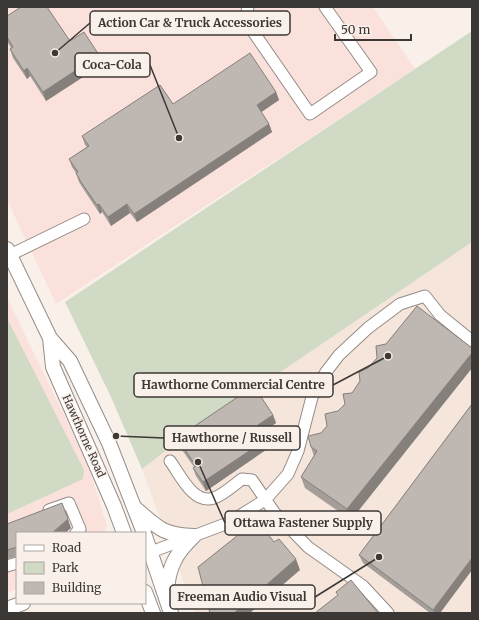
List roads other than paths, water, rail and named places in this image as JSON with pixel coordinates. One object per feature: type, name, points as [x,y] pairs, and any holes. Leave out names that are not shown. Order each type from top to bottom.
[{"type":"main road","name":"Hawthorne Road","points":[[8,252],[50,338],[70,361],[108,444],[144,532]]},
{"type":"main road","name":"Hawthorne Road","points":[[50,338],[53,367],[114,506],[124,532]]},
{"type":"main road","points":[[114,506],[114,532]]},
{"type":"main road","points":[[134,507],[162,530],[175,535],[194,536]]},
{"type":"main road","points":[[166,598],[168,579],[172,563],[181,548],[194,536]]},
{"type":"main road","points":[[146,542],[148,554],[171,613]]},
{"type":"main road","points":[[146,595],[152,613]]},
{"type":"main road","points":[[7,609],[20,604]]},
{"type":"main road","points":[[143,604],[152,613]]},
{"type":"lane","points":[[248,7],[245,20],[310,114],[371,72],[325,7]]},
{"type":"lane","points":[[8,252],[84,219]]},
{"type":"lane","points":[[148,554],[228,523],[265,500],[288,474],[298,451],[312,397],[326,372],[339,354],[368,328],[400,304],[425,296],[440,316],[472,341]]},
{"type":"lane","points":[[170,461],[192,493],[206,499],[214,498],[242,479],[252,480],[265,500],[308,547],[363,586],[388,613]]},
{"type":"lane","points":[[41,513],[69,503],[80,529],[77,532]]},
{"type":"place","name":"Action Car & Truck Accessories","points":[[55,53]]},
{"type":"place","name":"Coca-Cola","points":[[179,138]]},
{"type":"place","name":"Hawthorne Commercial Centre","points":[[388,356]]},
{"type":"place","name":"Hawthorne / Russell","points":[[116,436]]},
{"type":"place","name":"Ottawa Fastener Supply","points":[[198,462]]},
{"type":"place","name":"Freeman Audio Visual","points":[[379,557]]}]
